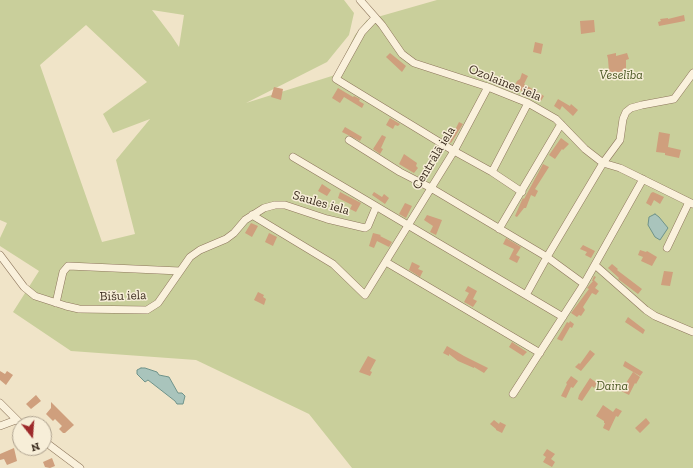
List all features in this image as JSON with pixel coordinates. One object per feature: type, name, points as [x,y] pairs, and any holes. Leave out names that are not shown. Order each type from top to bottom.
[{"type":"street","name":"Ozolaines iela","points":[[360,0],[382,26],[402,54],[414,63],[488,87],[528,103],[561,124],[585,149],[603,162],[644,179],[691,203]]},
{"type":"street","points":[[375,18],[362,32],[336,80],[492,172],[522,192]]},
{"type":"street","points":[[526,295],[603,162],[620,140],[623,119],[626,112],[631,108],[642,105],[674,99],[693,73]]},
{"type":"street","name":"Centrālā iela","points":[[252,215],[333,264],[364,295],[386,262],[407,224],[454,150],[488,87]]},
{"type":"street","points":[[492,172],[528,103]]},
{"type":"street","points":[[499,229],[561,124]]},
{"type":"street","points":[[349,140],[400,172],[431,188],[547,257],[584,284]]},
{"type":"street","points":[[293,157],[563,318]]},
{"type":"street","points":[[512,394],[584,284],[644,179]]},
{"type":"street","points":[[667,248],[691,203]]},
{"type":"street","name":"Saules iela","points":[[190,257],[200,250],[226,239],[252,215],[264,208],[275,205],[285,205],[327,219],[365,228],[368,226],[376,207]]},
{"type":"street","name":"Bišu iela","points":[[0,255],[24,287],[35,296],[79,309],[147,310],[158,303],[190,257]]},
{"type":"street","points":[[386,262],[540,353]]},
{"type":"street","points":[[595,265],[646,310],[693,332]]},
{"type":"street","points":[[56,303],[63,272],[68,266],[180,271]]},
{"type":"street","points":[[0,403],[12,416]]},
{"type":"street","points":[[0,426],[12,423]]},
{"type":"street","points":[[52,448],[75,467]]},
{"type":"green space","points":[[0,0],[344,0],[354,13],[349,35],[327,62],[246,103],[335,75],[355,35],[367,20],[437,0],[693,0],[693,468],[352,468],[309,414],[196,360],[71,351],[13,312],[39,271],[0,246],[0,238],[7,223],[0,220]],"holes":[[[152,10],[184,15],[179,47],[171,35]],[[86,25],[147,82],[103,114],[113,133],[150,119],[116,160],[135,234],[102,242],[40,65]]]},
{"type":"water","points":[[655,214],[668,228],[660,240],[655,237],[648,225],[649,217]]},
{"type":"water","points":[[145,368],[157,372],[159,375],[169,377],[178,393],[182,393],[185,396],[183,404],[177,404],[148,380],[145,382],[137,374],[137,370]]},
{"type":"building","points":[[684,15],[685,21],[659,26],[658,22],[661,21],[660,19],[668,19]]},
{"type":"building","points":[[594,20],[595,32],[581,34],[580,21]]},
{"type":"building","points":[[535,42],[543,44],[541,54],[533,52]]},
{"type":"building","points":[[390,53],[406,66],[402,72],[386,57]]},
{"type":"building","points":[[616,53],[616,56],[627,53],[629,59],[626,60],[626,72],[609,72],[607,55]]},
{"type":"building","points":[[522,73],[528,76],[524,84],[544,96],[541,101],[514,87],[520,79]]},
{"type":"building","points":[[274,87],[283,89],[281,100],[271,97]]},
{"type":"building","points":[[338,88],[353,97],[354,96],[360,99],[359,101],[364,104],[362,108],[344,97],[340,103],[332,98]]},
{"type":"building","points":[[558,99],[570,106],[571,104],[578,110],[573,116],[562,106],[560,110],[554,106]]},
{"type":"building","points":[[390,118],[400,124],[398,126],[395,125],[393,129],[386,125]]},
{"type":"building","points":[[459,122],[463,124],[451,143],[446,140],[451,133],[453,134]]},
{"type":"building","points":[[345,127],[362,137],[360,141],[342,132]]},
{"type":"building","points":[[659,132],[670,134],[668,147],[681,150],[679,158],[665,155],[665,153],[656,152]]},
{"type":"building","points":[[382,135],[386,137],[380,154],[373,149]]},
{"type":"building","points":[[561,138],[569,144],[563,150],[562,149],[555,159],[549,155]]},
{"type":"building","points":[[404,154],[417,163],[416,166],[418,168],[414,173],[399,164]]},
{"type":"building","points":[[543,164],[549,167],[535,189],[538,191],[535,197],[531,195],[526,208],[524,208],[517,217],[515,216],[523,198],[524,199]]},
{"type":"building","points":[[322,184],[331,190],[327,196],[318,191]]},
{"type":"building","points":[[340,192],[361,203],[356,212],[350,209],[352,205],[338,198]]},
{"type":"building","points":[[374,192],[382,197],[384,194],[389,198],[385,204],[372,195]]},
{"type":"building","points":[[653,192],[664,197],[660,204],[654,200],[651,206],[646,203]]},
{"type":"building","points":[[405,203],[412,206],[406,218],[399,214]]},
{"type":"building","points":[[427,215],[442,220],[436,235],[430,232],[433,226],[424,220]]},
{"type":"building","points":[[251,223],[258,226],[252,237],[245,233]]},
{"type":"building","points":[[269,233],[277,237],[273,246],[265,242]]},
{"type":"building","points":[[373,233],[381,235],[380,236],[392,242],[389,247],[377,241],[374,248],[369,246]]},
{"type":"building","points":[[506,238],[521,247],[516,255],[520,257],[517,263],[509,259],[514,249],[503,244]]},
{"type":"building","points":[[583,245],[595,251],[591,258],[585,255],[587,252],[580,249]]},
{"type":"building","points":[[640,250],[647,251],[657,257],[652,266],[641,261],[643,257],[638,255]]},
{"type":"building","points":[[412,262],[420,266],[418,269],[423,271],[420,277],[409,270]]},
{"type":"building","points":[[612,264],[618,269],[617,270],[642,289],[638,294],[618,279],[619,278],[608,268]]},
{"type":"building","points":[[664,271],[673,272],[670,286],[661,285]]},
{"type":"building","points":[[594,276],[596,277],[594,280],[598,284],[595,288],[599,291],[596,295],[592,293],[583,307],[585,310],[581,316],[579,315],[577,317],[571,313],[589,289],[587,288],[593,281]]},
{"type":"building","points":[[468,286],[477,291],[473,299],[477,301],[473,307],[464,302],[469,293],[465,291]]},
{"type":"building","points":[[258,292],[264,295],[263,297],[266,299],[264,305],[254,300]]},
{"type":"building","points":[[628,317],[645,330],[643,334],[625,322]]},
{"type":"building","points":[[570,321],[574,324],[572,328],[570,327],[562,341],[557,339],[567,322],[569,323]]},
{"type":"building","points":[[512,342],[527,352],[523,356],[509,347]]},
{"type":"building","points":[[447,346],[488,368],[484,373],[474,367],[458,361],[449,354],[449,356],[443,353]]},
{"type":"building","points":[[590,350],[595,354],[581,371],[575,367],[579,363],[580,364]]},
{"type":"building","points":[[368,356],[376,360],[370,371],[372,372],[370,376],[359,372]]},
{"type":"building","points":[[625,361],[643,372],[640,376],[623,366]]},
{"type":"building","points":[[0,371],[5,374],[7,371],[13,375],[6,385],[0,380]]},
{"type":"building","points":[[633,372],[640,377],[629,395],[621,391]]},
{"type":"building","points":[[571,376],[578,381],[573,388],[571,387],[566,398],[561,396],[567,384],[566,383]]},
{"type":"building","points":[[590,378],[597,383],[594,388],[592,386],[582,401],[578,399],[579,395]]},
{"type":"building","points":[[36,395],[41,401],[31,409],[26,404]]},
{"type":"building","points":[[51,402],[74,425],[65,433],[59,429],[62,426],[55,419],[53,421],[52,420],[52,416],[48,416],[46,414],[51,408]]},
{"type":"building","points":[[603,405],[613,412],[616,408],[622,411],[618,417],[616,416],[609,431],[603,428],[605,423],[604,421],[596,416]]},
{"type":"building","points":[[646,418],[650,423],[640,433],[635,428]]},
{"type":"building","points":[[494,420],[499,424],[500,422],[506,425],[502,433],[490,424]]},
{"type":"building","points":[[12,449],[12,456],[16,456],[17,461],[7,465],[4,459],[0,460],[0,454]]},
{"type":"building","points":[[547,449],[555,454],[551,459],[555,462],[552,467],[543,462],[546,457],[543,455]]},
{"type":"building","points":[[52,458],[55,466],[50,468],[45,467],[43,462]]},
{"type":"park label","name":"Veselība","points":[[621,75]]},
{"type":"park label","name":"Daina","points":[[612,386]]}]
